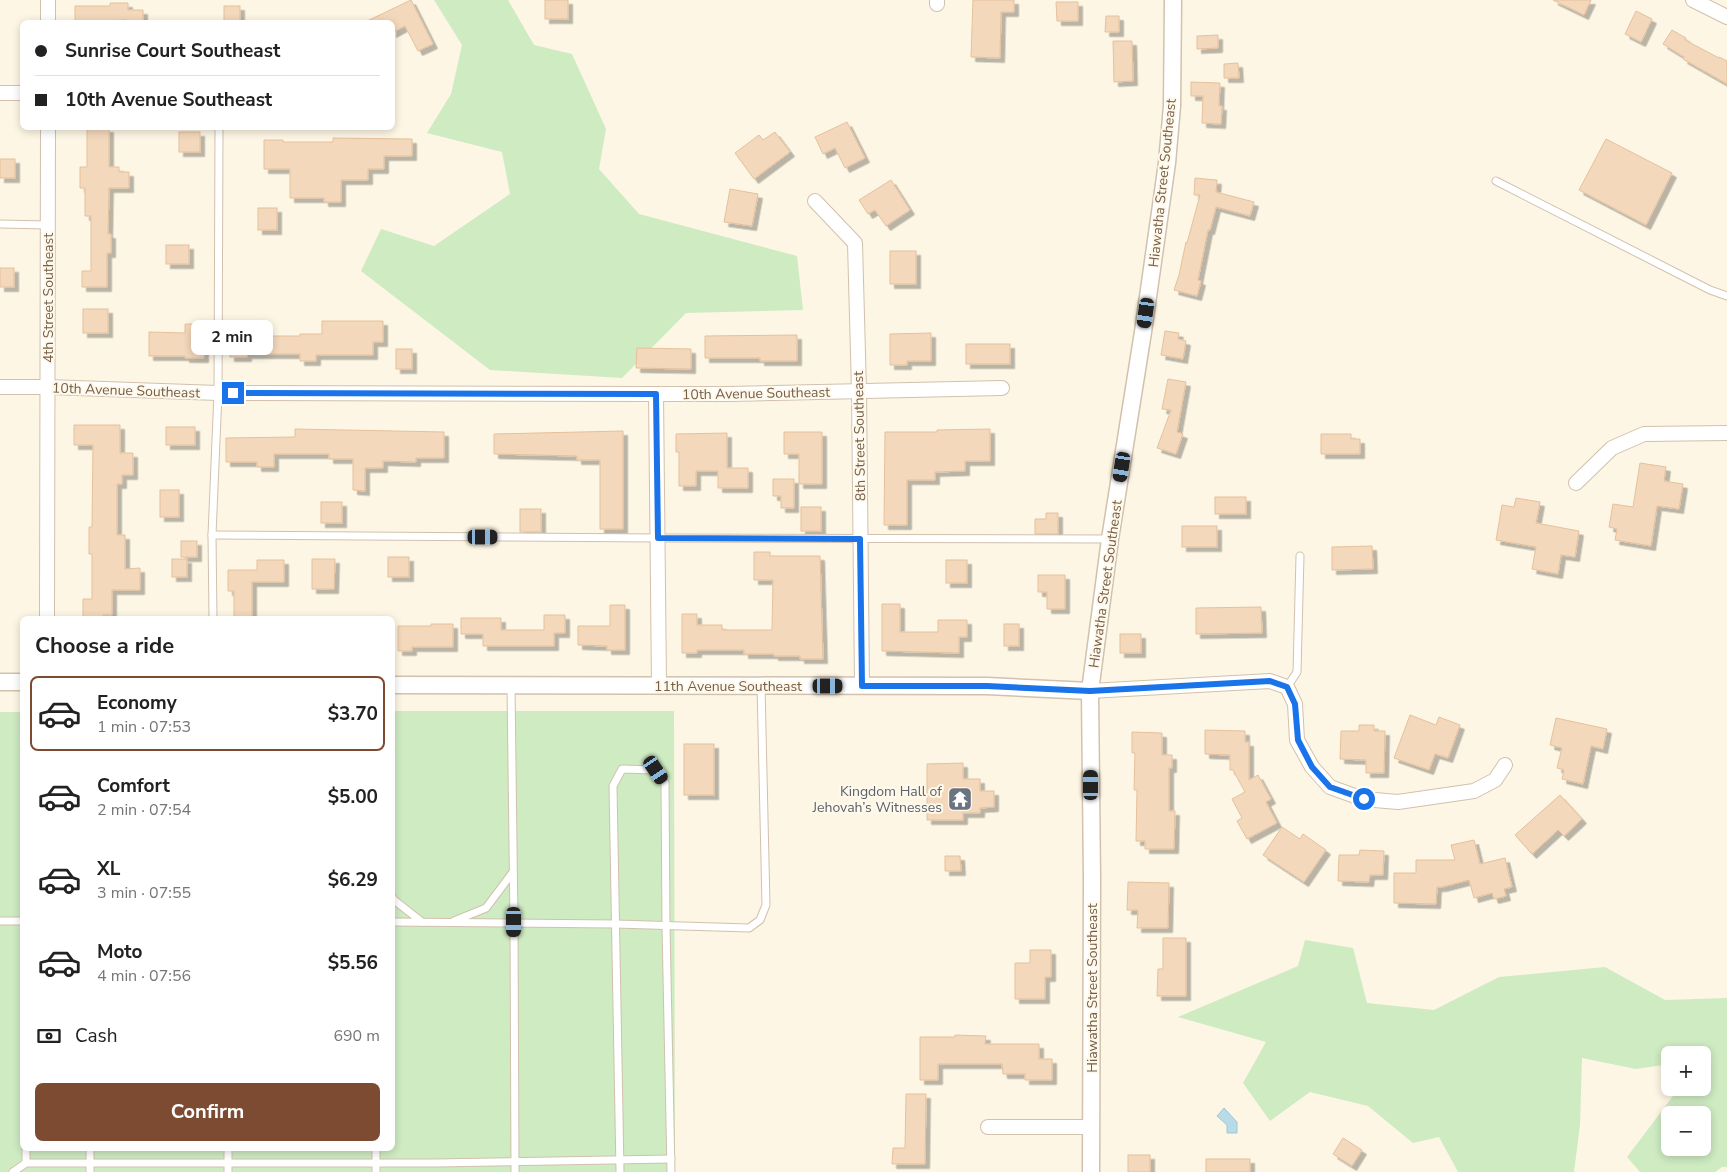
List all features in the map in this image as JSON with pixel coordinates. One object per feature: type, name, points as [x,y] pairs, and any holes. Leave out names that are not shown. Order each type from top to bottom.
[{"type":"street","points":[[48,0],[48,20]]},
{"type":"street","name":"Hiawatha Street Southeast","points":[[1091,1172],[1092,880],[1090,691],[1110,539],[1143,332],[1167,163],[1172,106],[1173,0]]},
{"type":"street","points":[[1693,0],[1727,17]]},
{"type":"street","points":[[0,93],[20,92]]},
{"type":"street","name":"4th Street Southeast","points":[[48,130],[48,616]]},
{"type":"street","name":"8th Street Southeast","points":[[815,201],[855,243],[859,391],[862,686]]},
{"type":"street","name":"10th Avenue Southeast","points":[[0,387],[218,393],[656,394],[1002,388]]},
{"type":"street","points":[[656,394],[659,686]]},
{"type":"street","points":[[1576,482],[1612,448],[1644,434],[1727,433]]},
{"type":"street","name":"11th Avenue Southeast","points":[[395,685],[987,686],[1090,691],[1270,681],[1287,687]]},
{"type":"street","points":[[0,682],[20,682]]},
{"type":"street","points":[[1287,687],[1295,704],[1298,740],[1312,767],[1330,787],[1364,799],[1398,802],[1474,791],[1495,780],[1505,766]]},
{"type":"street","points":[[988,1127],[1091,1127]]},
{"type":"lane","points":[[213,616],[212,535],[218,393],[219,130]]},
{"type":"lane","points":[[1496,182],[1710,290],[1727,296]]},
{"type":"lane","points":[[0,224],[48,224]]},
{"type":"lane","points":[[212,535],[1110,539]]},
{"type":"lane","points":[[1287,687],[1297,672],[1300,556]]},
{"type":"lane","points":[[511,686],[515,1172]]},
{"type":"lane","points":[[395,922],[514,922],[749,928],[760,920],[766,905],[761,686]]},
{"type":"lane","points":[[620,1172],[613,786],[622,769],[656,770],[666,783],[666,926],[671,1172]]},
{"type":"lane","points":[[452,922],[486,908],[513,872]]},
{"type":"lane","points":[[395,901],[422,922]]},
{"type":"lane","points":[[0,921],[20,921]]},
{"type":"lane","points":[[26,1151],[26,1163]]},
{"type":"lane","points":[[90,1151],[90,1172]]},
{"type":"lane","points":[[228,1151],[228,1172]]},
{"type":"lane","points":[[376,1151],[376,1172]]},
{"type":"lane","points":[[13,1172],[26,1163],[671,1160]]},
{"type":"green space","points":[[434,0],[508,0],[534,45],[572,54],[606,129],[599,169],[639,214],[797,256],[803,310],[686,313],[622,378],[490,370],[361,271],[381,229],[434,246],[510,194],[502,152],[427,133],[451,94],[462,45]]},
{"type":"green space","points":[[395,711],[674,711],[675,1172],[0,1172],[0,712],[20,712],[20,1151],[395,1151]]},
{"type":"green space","points":[[1305,940],[1353,948],[1367,1003],[1434,1010],[1499,977],[1605,967],[1665,1000],[1727,998],[1727,1167],[1722,1167],[1715,1172],[1640,1172],[1627,1157],[1661,1112],[1661,1156],[1711,1156],[1711,1106],[1665,1106],[1673,1096],[1711,1096],[1711,1046],[1661,1046],[1661,1065],[1636,1069],[1582,1058],[1580,1125],[1574,1172],[1458,1172],[1439,1137],[1413,1143],[1368,1106],[1310,1092],[1270,1121],[1243,1083],[1266,1042],[1178,1017],[1298,966]]},
{"type":"water","points":[[1224,1108],[1237,1122],[1237,1133],[1227,1133],[1227,1125],[1217,1116]]},
{"type":"building","points":[[411,0],[433,44],[418,51],[405,26],[395,31],[395,20],[369,20]]},
{"type":"building","points":[[545,0],[568,0],[568,19],[545,19]]},
{"type":"building","points":[[973,0],[1014,0],[1014,12],[1001,12],[1000,58],[971,57]]},
{"type":"building","points":[[1553,0],[1591,0],[1584,15]]},
{"type":"building","points":[[1056,2],[1078,2],[1078,21],[1057,21]]},
{"type":"building","points":[[110,3],[128,3],[128,10],[143,10],[143,20],[75,20],[75,6],[110,6]]},
{"type":"building","points":[[224,6],[240,6],[240,20],[224,20]]},
{"type":"building","points":[[1636,11],[1652,19],[1641,42],[1625,34]]},
{"type":"building","points":[[1106,16],[1119,16],[1119,32],[1105,32]]},
{"type":"building","points":[[1672,30],[1686,38],[1685,40],[1727,61],[1727,84],[1683,59],[1684,57],[1663,44]]},
{"type":"building","points":[[1218,35],[1218,48],[1197,49],[1197,36]]},
{"type":"building","points":[[1113,41],[1132,41],[1133,81],[1114,82]]},
{"type":"building","points":[[1238,63],[1239,78],[1224,78],[1224,64]]},
{"type":"building","points":[[1191,82],[1220,83],[1219,106],[1222,106],[1221,124],[1202,123],[1203,96],[1191,96]]},
{"type":"building","points":[[847,122],[865,158],[845,168],[835,148],[823,154],[815,137]]},
{"type":"building","points":[[87,130],[109,130],[109,167],[119,167],[119,172],[129,172],[129,188],[109,188],[108,234],[111,234],[111,253],[107,253],[107,287],[82,287],[82,271],[91,271],[91,216],[85,216],[85,188],[80,188],[80,167],[87,167]]},
{"type":"building","points":[[179,132],[200,132],[200,152],[179,152]]},
{"type":"building","points":[[775,132],[790,152],[754,179],[735,153],[759,135],[763,140]]},
{"type":"building","points":[[333,138],[412,139],[412,156],[384,156],[384,169],[368,169],[368,180],[341,180],[341,202],[324,202],[324,198],[290,198],[290,169],[264,169],[264,140],[333,142]]},
{"type":"building","points":[[1606,139],[1672,173],[1646,225],[1579,190]]},
{"type":"building","points":[[0,159],[15,159],[15,178],[0,178]]},
{"type":"building","points":[[1195,178],[1217,180],[1216,192],[1254,202],[1250,216],[1216,207],[1210,230],[1208,230],[1198,280],[1201,281],[1197,296],[1174,290],[1200,195],[1194,195]]},
{"type":"building","points":[[891,180],[910,210],[886,226],[875,210],[868,214],[859,200]]},
{"type":"building","points":[[730,189],[758,194],[752,226],[724,222]]},
{"type":"building","points":[[258,208],[277,208],[277,230],[258,230]]},
{"type":"building","points":[[166,245],[189,245],[189,264],[166,264]]},
{"type":"building","points":[[890,251],[916,251],[916,284],[890,284]]},
{"type":"building","points":[[0,268],[14,268],[14,287],[0,287]]},
{"type":"building","points":[[83,309],[108,309],[108,333],[83,333]]},
{"type":"building","points":[[322,321],[383,321],[383,342],[373,342],[373,355],[316,355],[316,361],[300,361],[300,354],[247,354],[247,357],[230,357],[230,322],[247,322],[247,336],[300,336],[300,334],[322,334]]},
{"type":"building","points":[[185,324],[197,324],[197,331],[204,331],[204,358],[149,356],[149,332],[185,333]]},
{"type":"building","points":[[1165,331],[1179,333],[1178,339],[1186,341],[1183,359],[1161,355]]},
{"type":"building","points":[[931,333],[931,361],[907,361],[907,365],[890,365],[890,334]]},
{"type":"building","points":[[797,335],[797,361],[760,361],[760,358],[705,358],[705,336]]},
{"type":"building","points":[[966,344],[1010,344],[1010,364],[966,364]]},
{"type":"building","points":[[637,348],[691,349],[691,369],[636,368]]},
{"type":"building","points":[[396,349],[412,349],[412,369],[396,369]]},
{"type":"building","points":[[1168,379],[1186,382],[1177,432],[1183,434],[1176,454],[1157,448],[1171,410],[1162,409]]},
{"type":"building","points":[[74,425],[120,425],[120,453],[133,453],[133,475],[122,475],[122,484],[117,484],[117,535],[125,535],[125,569],[140,568],[140,590],[112,590],[112,615],[83,616],[83,599],[92,599],[92,554],[89,554],[89,527],[92,527],[93,445],[74,445]]},
{"type":"building","points":[[166,427],[195,427],[195,445],[166,445]]},
{"type":"building","points":[[295,429],[444,432],[444,458],[416,458],[416,462],[383,461],[383,468],[365,468],[365,491],[353,490],[353,459],[329,459],[329,454],[274,454],[274,467],[257,467],[257,462],[226,462],[226,438],[295,437]]},
{"type":"building","points":[[990,429],[990,461],[965,461],[965,471],[935,472],[935,480],[907,480],[907,525],[884,525],[885,432]]},
{"type":"building","points":[[623,431],[623,529],[600,529],[600,460],[577,460],[577,456],[494,454],[494,434]]},
{"type":"building","points":[[784,432],[822,432],[822,484],[799,484],[799,454],[784,454]]},
{"type":"building","points":[[727,433],[727,468],[748,468],[748,488],[718,488],[718,471],[696,471],[696,486],[679,486],[679,452],[676,452],[676,434]]},
{"type":"building","points":[[1321,434],[1351,434],[1351,439],[1360,439],[1360,454],[1321,454]]},
{"type":"building","points":[[1640,463],[1666,467],[1664,481],[1683,484],[1679,509],[1657,506],[1651,546],[1615,540],[1617,529],[1609,527],[1613,504],[1633,507]]},
{"type":"building","points":[[773,479],[794,479],[794,508],[781,508],[781,496],[773,496]]},
{"type":"building","points":[[160,490],[179,490],[179,517],[160,517]]},
{"type":"building","points":[[1215,497],[1246,497],[1246,514],[1215,514]]},
{"type":"building","points":[[1516,498],[1540,502],[1536,523],[1579,531],[1575,557],[1561,555],[1558,574],[1532,569],[1536,547],[1496,540],[1502,505],[1514,507]]},
{"type":"building","points":[[321,502],[342,502],[342,523],[321,523]]},
{"type":"building","points":[[801,507],[821,507],[821,531],[801,531]]},
{"type":"building","points":[[520,509],[541,509],[541,532],[520,532]]},
{"type":"building","points":[[1046,513],[1058,513],[1058,534],[1035,534],[1035,519],[1046,519]]},
{"type":"building","points":[[1182,526],[1217,526],[1217,547],[1182,547]]},
{"type":"building","points":[[181,541],[197,541],[197,557],[181,557]]},
{"type":"building","points":[[1372,546],[1373,569],[1332,570],[1332,547]]},
{"type":"building","points":[[754,552],[770,552],[770,556],[820,556],[823,659],[800,659],[800,656],[774,656],[774,654],[744,654],[744,650],[697,650],[697,653],[682,653],[682,614],[697,614],[697,625],[722,625],[722,630],[772,630],[773,580],[754,580]]},
{"type":"building","points":[[388,557],[409,557],[409,577],[388,577]]},
{"type":"building","points":[[172,559],[187,559],[187,577],[172,577]]},
{"type":"building","points":[[312,559],[335,559],[334,589],[312,589]]},
{"type":"building","points":[[257,560],[284,560],[284,582],[252,582],[252,616],[234,616],[234,591],[228,591],[228,570],[257,570]]},
{"type":"building","points":[[946,560],[967,560],[967,583],[946,583]]},
{"type":"building","points":[[1038,575],[1065,575],[1065,609],[1047,609],[1047,592],[1038,592]]},
{"type":"building","points":[[882,604],[900,604],[900,632],[938,632],[938,620],[967,620],[967,637],[959,637],[959,653],[882,651]]},
{"type":"building","points":[[610,605],[625,605],[625,650],[607,650],[607,646],[578,645],[578,626],[610,626]]},
{"type":"building","points":[[1261,607],[1262,633],[1196,634],[1196,608]]},
{"type":"building","points":[[544,615],[565,615],[565,633],[554,633],[554,646],[483,646],[483,634],[461,634],[461,618],[501,618],[501,630],[544,630]]},
{"type":"building","points":[[431,624],[453,624],[453,647],[412,647],[412,651],[398,651],[398,626],[431,626]]},
{"type":"building","points":[[1004,624],[1019,624],[1019,646],[1004,646]]},
{"type":"building","points":[[1120,634],[1141,634],[1141,653],[1120,653]]},
{"type":"building","points":[[1410,715],[1436,725],[1439,717],[1460,725],[1448,758],[1435,754],[1429,770],[1394,758]]},
{"type":"building","points":[[1556,718],[1607,729],[1603,749],[1591,746],[1583,784],[1562,779],[1564,770],[1557,768],[1562,748],[1550,745]]},
{"type":"building","points":[[1359,725],[1374,725],[1374,731],[1385,731],[1384,773],[1366,773],[1366,760],[1340,759],[1341,731],[1359,731]]},
{"type":"building","points":[[1205,730],[1245,731],[1245,742],[1249,742],[1249,780],[1258,775],[1271,799],[1266,802],[1277,823],[1247,839],[1237,821],[1242,818],[1232,799],[1245,792],[1233,770],[1230,770],[1230,755],[1205,754]]},
{"type":"building","points":[[1132,732],[1162,733],[1162,755],[1172,755],[1172,768],[1169,768],[1169,811],[1175,811],[1174,849],[1145,849],[1145,841],[1136,841],[1137,790],[1134,790],[1135,753],[1132,753]]},
{"type":"building","points":[[684,744],[714,744],[714,795],[684,795]]},
{"type":"building","name":"Kingdom Hall of Jehovah’s Witnesses","points":[[963,763],[963,779],[980,779],[980,791],[994,791],[994,807],[980,808],[980,813],[963,813],[963,820],[927,820],[927,764]]},
{"type":"building","points":[[1560,795],[1582,819],[1564,836],[1558,830],[1532,854],[1515,835]]},
{"type":"building","points":[[1282,827],[1300,839],[1303,834],[1326,850],[1304,882],[1263,855]]},
{"type":"building","points":[[1474,840],[1480,864],[1505,858],[1512,887],[1504,889],[1506,896],[1494,899],[1492,893],[1474,898],[1469,880],[1437,887],[1436,904],[1394,903],[1394,873],[1416,873],[1416,860],[1455,860],[1451,845]]},
{"type":"building","points":[[1360,850],[1384,851],[1383,875],[1370,875],[1369,882],[1338,881],[1339,855],[1359,855]]},
{"type":"building","points":[[945,856],[960,856],[961,871],[945,871]]},
{"type":"building","points":[[1128,882],[1169,883],[1168,928],[1137,928],[1138,910],[1127,910]]},
{"type":"building","points":[[1163,938],[1186,938],[1186,996],[1157,996],[1158,969],[1163,969]]},
{"type":"building","points":[[1030,950],[1051,950],[1051,977],[1045,977],[1045,999],[1015,999],[1015,963],[1030,963]]},
{"type":"building","points":[[955,1035],[986,1036],[985,1044],[1039,1044],[1039,1059],[1052,1059],[1052,1080],[1025,1080],[1025,1074],[1003,1074],[1002,1064],[938,1064],[938,1080],[920,1080],[920,1037],[955,1037]]},
{"type":"building","points":[[906,1094],[926,1094],[925,1164],[892,1164],[893,1148],[905,1148]]},
{"type":"building","points":[[1343,1138],[1362,1150],[1352,1166],[1333,1154]]},
{"type":"building","points":[[1128,1155],[1150,1155],[1150,1172],[1128,1172]]},
{"type":"building","points":[[1206,1159],[1250,1159],[1250,1172],[1206,1172]]},
{"type":"place","name":"Kingdom Hall of Jehovah’s Witnesses","points":[[960,799]]},
{"type":"route","points":[[233,393],[656,394],[658,538],[860,539],[862,686],[987,686],[1090,691],[1270,681],[1287,687],[1295,704],[1298,740],[1312,767],[1330,787],[1364,799]]}]
